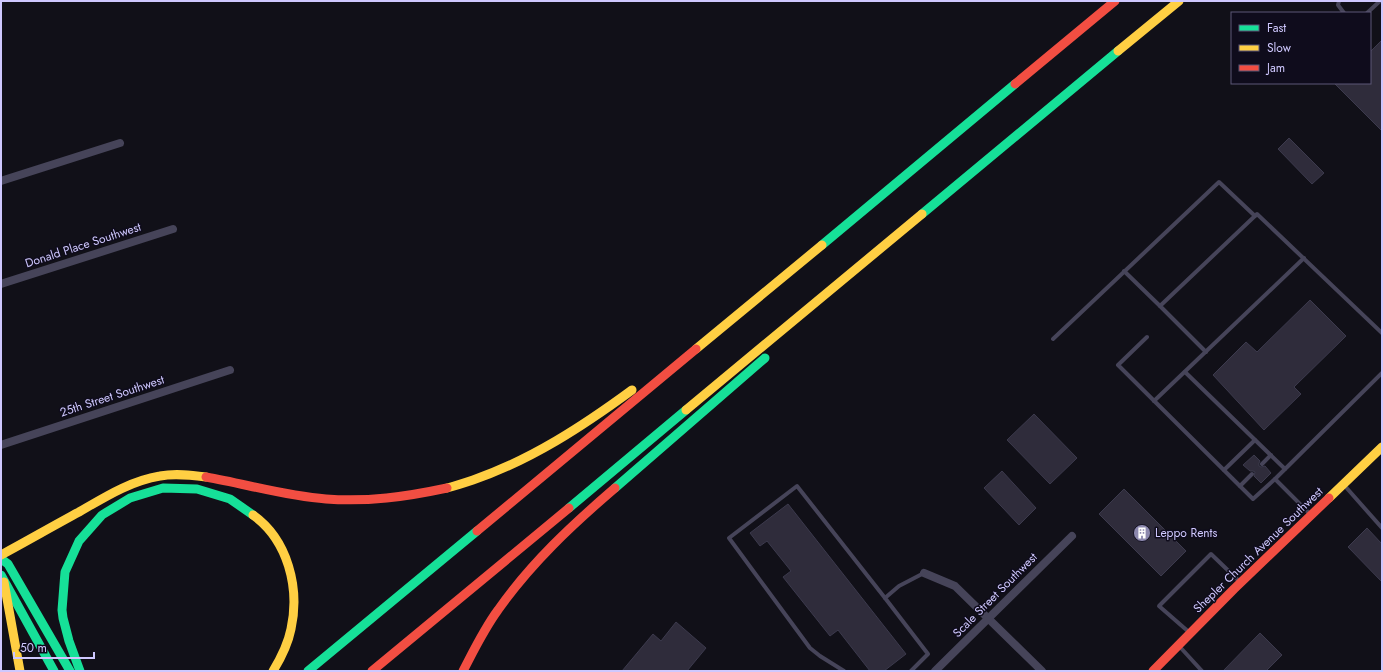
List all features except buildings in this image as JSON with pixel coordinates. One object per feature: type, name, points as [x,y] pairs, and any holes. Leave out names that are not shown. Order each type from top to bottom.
[{"type":"main road","points":[[308,671],[1115,1]]},
{"type":"main road","points":[[372,671],[1179,1]]},
{"type":"main road","points":[[849,287],[933,205]]},
{"type":"main road","points":[[684,347],[806,247],[848,223]]},
{"type":"main road","points":[[463,671],[478,640],[497,609],[525,573],[540,557],[582,517],[769,355]]},
{"type":"main road","points":[[1,555],[129,484],[160,476],[190,475],[306,496],[348,500],[408,497],[450,488],[491,474],[544,448],[585,423],[637,385]]},
{"type":"main road","name":"Shepler Church Avenue Southwest","points":[[1153,671],[1241,582],[1382,447]]},
{"type":"main road","points":[[80,671],[68,644],[62,611],[64,579],[68,564],[75,549],[94,523],[119,503],[148,491],[180,487],[196,488],[212,492],[241,505],[265,526],[281,548],[288,563],[292,577],[294,612],[292,629],[287,645],[273,671]]},
{"type":"main road","points":[[1,559],[8,564],[70,671]]},
{"type":"main road","points":[[3,578],[20,671]]},
{"type":"main road","points":[[3,578],[54,671]]},
{"type":"street","points":[[1,181],[120,143]]},
{"type":"street","name":"Donald Place Southwest","points":[[1,284],[173,229]]},
{"type":"street","name":"25th Street Southwest","points":[[1,445],[230,370]]},
{"type":"street","name":"Scale Street Southwest","points":[[935,671],[1072,536]]},
{"type":"street","points":[[924,573],[955,586],[1042,671]]},
{"type":"lane","points":[[1339,1],[1338,5],[1343,12]]},
{"type":"lane","points":[[1368,12],[1380,1]]},
{"type":"lane","points":[[1053,339],[1219,182],[1255,216],[1257,214],[1382,333]]},
{"type":"lane","points":[[1160,306],[1255,216]]},
{"type":"lane","points":[[1154,401],[1304,258]]},
{"type":"lane","points":[[1124,271],[1206,352]]},
{"type":"lane","points":[[1146,337],[1118,365],[1253,499],[1382,373]]},
{"type":"lane","points":[[1185,372],[1285,469]]},
{"type":"lane","points":[[1224,470],[1255,440]]},
{"type":"lane","points":[[1262,464],[1271,455]]},
{"type":"lane","points":[[1240,486],[1252,474]]},
{"type":"lane","points":[[1275,479],[1311,515]]},
{"type":"lane","points":[[1343,484],[1382,528]]},
{"type":"lane","points":[[844,671],[810,648],[729,538],[797,486],[928,654],[911,671]]},
{"type":"lane","points":[[1190,633],[1159,606],[1212,554],[1241,582]]},
{"type":"lane","points":[[885,598],[899,586],[924,573]]},
{"type":"lane","points":[[1178,645],[1202,671]]},
{"type":"traffic: fast","points":[[922,214],[1118,51]]},
{"type":"traffic: fast","points":[[822,245],[1015,84]]},
{"type":"traffic: fast","points":[[615,488],[765,358]]},
{"type":"traffic: fast","points":[[569,508],[686,410]]},
{"type":"traffic: fast","points":[[80,671],[69,641],[63,618],[62,610],[65,572],[79,541],[102,515],[130,498],[163,488],[197,489],[230,499],[253,515]]},
{"type":"traffic: fast","points":[[308,671],[477,531]]},
{"type":"traffic: fast","points":[[1,559],[8,564],[70,671]]},
{"type":"traffic: fast","points":[[1,575],[54,671]]},
{"type":"traffic: slow","points":[[1118,51],[1179,1]]},
{"type":"traffic: slow","points":[[686,410],[922,214]]},
{"type":"traffic: slow","points":[[696,349],[822,245]]},
{"type":"traffic: slow","points":[[447,488],[494,472],[536,452],[575,429],[632,390]]},
{"type":"traffic: slow","points":[[1329,498],[1382,447]]},
{"type":"traffic: slow","points":[[1,555],[108,495],[138,482],[149,478],[171,475],[206,477]]},
{"type":"traffic: slow","points":[[253,515],[265,525],[283,551],[292,582],[294,597],[291,629],[288,640],[273,671]]},
{"type":"traffic: slow","points":[[4,582],[20,671]]},
{"type":"traffic: jam","points":[[1015,84],[1115,1]]},
{"type":"traffic: jam","points":[[477,531],[696,349]]},
{"type":"traffic: jam","points":[[206,477],[281,493],[342,500],[386,498],[447,488]]},
{"type":"traffic: jam","points":[[463,671],[493,617],[524,576],[568,530],[615,488]]},
{"type":"traffic: jam","points":[[1153,671],[1234,589],[1329,498]]},
{"type":"traffic: jam","points":[[372,671],[569,508]]},
{"type":"place","name":"Leppo Rents","points":[[1142,533]]}]
